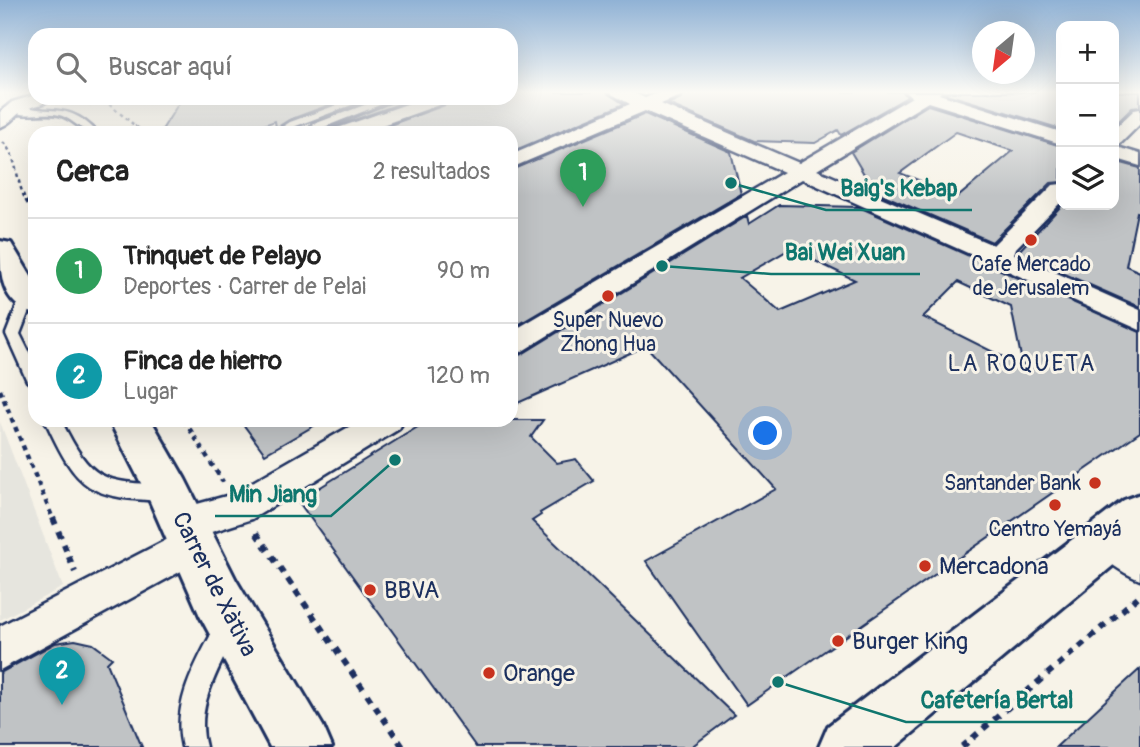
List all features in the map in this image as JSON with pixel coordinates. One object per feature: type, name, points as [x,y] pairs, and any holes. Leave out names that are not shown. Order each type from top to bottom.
[{"type":"main road","points":[[0,250],[28,295]]},
{"type":"main road","name":"Carrer de Xàtiva","points":[[134,427],[293,738]]},
{"type":"main road","points":[[849,747],[1130,539]]},
{"type":"street","points":[[518,159],[593,127]]},
{"type":"street","points":[[698,127],[1000,257],[1140,321]]},
{"type":"street","points":[[518,341],[870,127]]},
{"type":"street","points":[[1027,127],[1056,136]]},
{"type":"street","points":[[1119,154],[1140,160]]},
{"type":"street","points":[[1000,257],[1005,245],[1056,195]]},
{"type":"street","points":[[0,649],[88,602],[181,521],[239,508],[376,427]]},
{"type":"lane","points":[[1070,289],[1140,313]]},
{"type":"lane","points":[[28,306],[13,334],[28,366]]},
{"type":"lane","points":[[56,427],[75,466],[91,482],[118,491],[181,521]]},
{"type":"lane","points":[[194,747],[189,736],[189,712],[231,621]]},
{"type":"path","points":[[0,138],[13,153],[20,190],[28,204]]},
{"type":"path","points":[[0,390],[88,602]]},
{"type":"path","points":[[188,427],[239,508],[403,747]]},
{"type":"path","points":[[962,747],[1140,595]]},
{"type":"shaded area","points":[[0,422],[63,587],[0,620]]},
{"type":"building","points":[[518,127],[570,127],[518,149]]},
{"type":"building","points":[[614,127],[674,127],[731,152],[741,194],[518,325],[518,167]]},
{"type":"building","points":[[721,127],[855,127],[841,135],[838,130],[815,143],[754,141]]},
{"type":"building","points":[[892,127],[999,127],[1056,144],[1056,182],[1051,183],[992,242],[874,191],[851,152]],"holes":[[[956,132],[1013,151],[959,196],[900,173]]]},
{"type":"building","points":[[1119,162],[1140,168],[1140,213],[1137,212],[1126,266],[1140,272],[1140,307],[1017,253],[1057,210],[1119,210]]},
{"type":"building","points":[[779,205],[859,207],[1140,332],[1140,432],[747,705],[646,561],[776,489],[646,346],[518,403],[518,355],[747,216],[749,224]],"holes":[[[790,249],[855,280],[780,312],[740,278]],[[958,282],[1011,307],[1023,367],[923,317]]]},
{"type":"building","points":[[518,420],[543,420],[531,437],[557,463],[576,459],[594,481],[540,513],[541,515],[532,521],[734,715],[691,747],[476,747],[298,501],[418,427],[518,427]]},
{"type":"building","points":[[245,427],[312,427],[265,454]]},
{"type":"building","points":[[75,640],[93,644],[112,658],[107,663],[142,747],[0,747],[0,673],[55,643]]},
{"type":"building","points":[[1140,669],[1140,747],[1056,747],[1117,690]]},
{"type":"place","name":"Baig's Kebap","points":[[731,183]]},
{"type":"place","name":"Trinquet de Pelayo","points":[[583,207]]},
{"type":"place","name":"Cafe Mercado de Jerusalem","points":[[1031,240]]},
{"type":"place","name":"Bai Wei Xuan","points":[[662,266]]},
{"type":"place","name":"Super Nuevo Zhong Hua","points":[[608,296]]},
{"type":"place","name":"Min Jiang","points":[[395,460]]},
{"type":"place","name":"Santander Bank","points":[[1095,483]]},
{"type":"place","name":"Centro Yemayá","points":[[1055,505]]},
{"type":"place","name":"Mercadona","points":[[925,566]]},
{"type":"place","name":"BBVA","points":[[370,590]]},
{"type":"place","name":"Burger King","points":[[838,641]]},
{"type":"place","name":"Orange","points":[[489,673]]},
{"type":"place","name":"Cafetería Bertal","points":[[778,682]]},
{"type":"place","name":"Finca de hierro","points":[[62,705]]},
{"type":"district","name":"LA ROQUETA","points":[[1022,363]]}]
